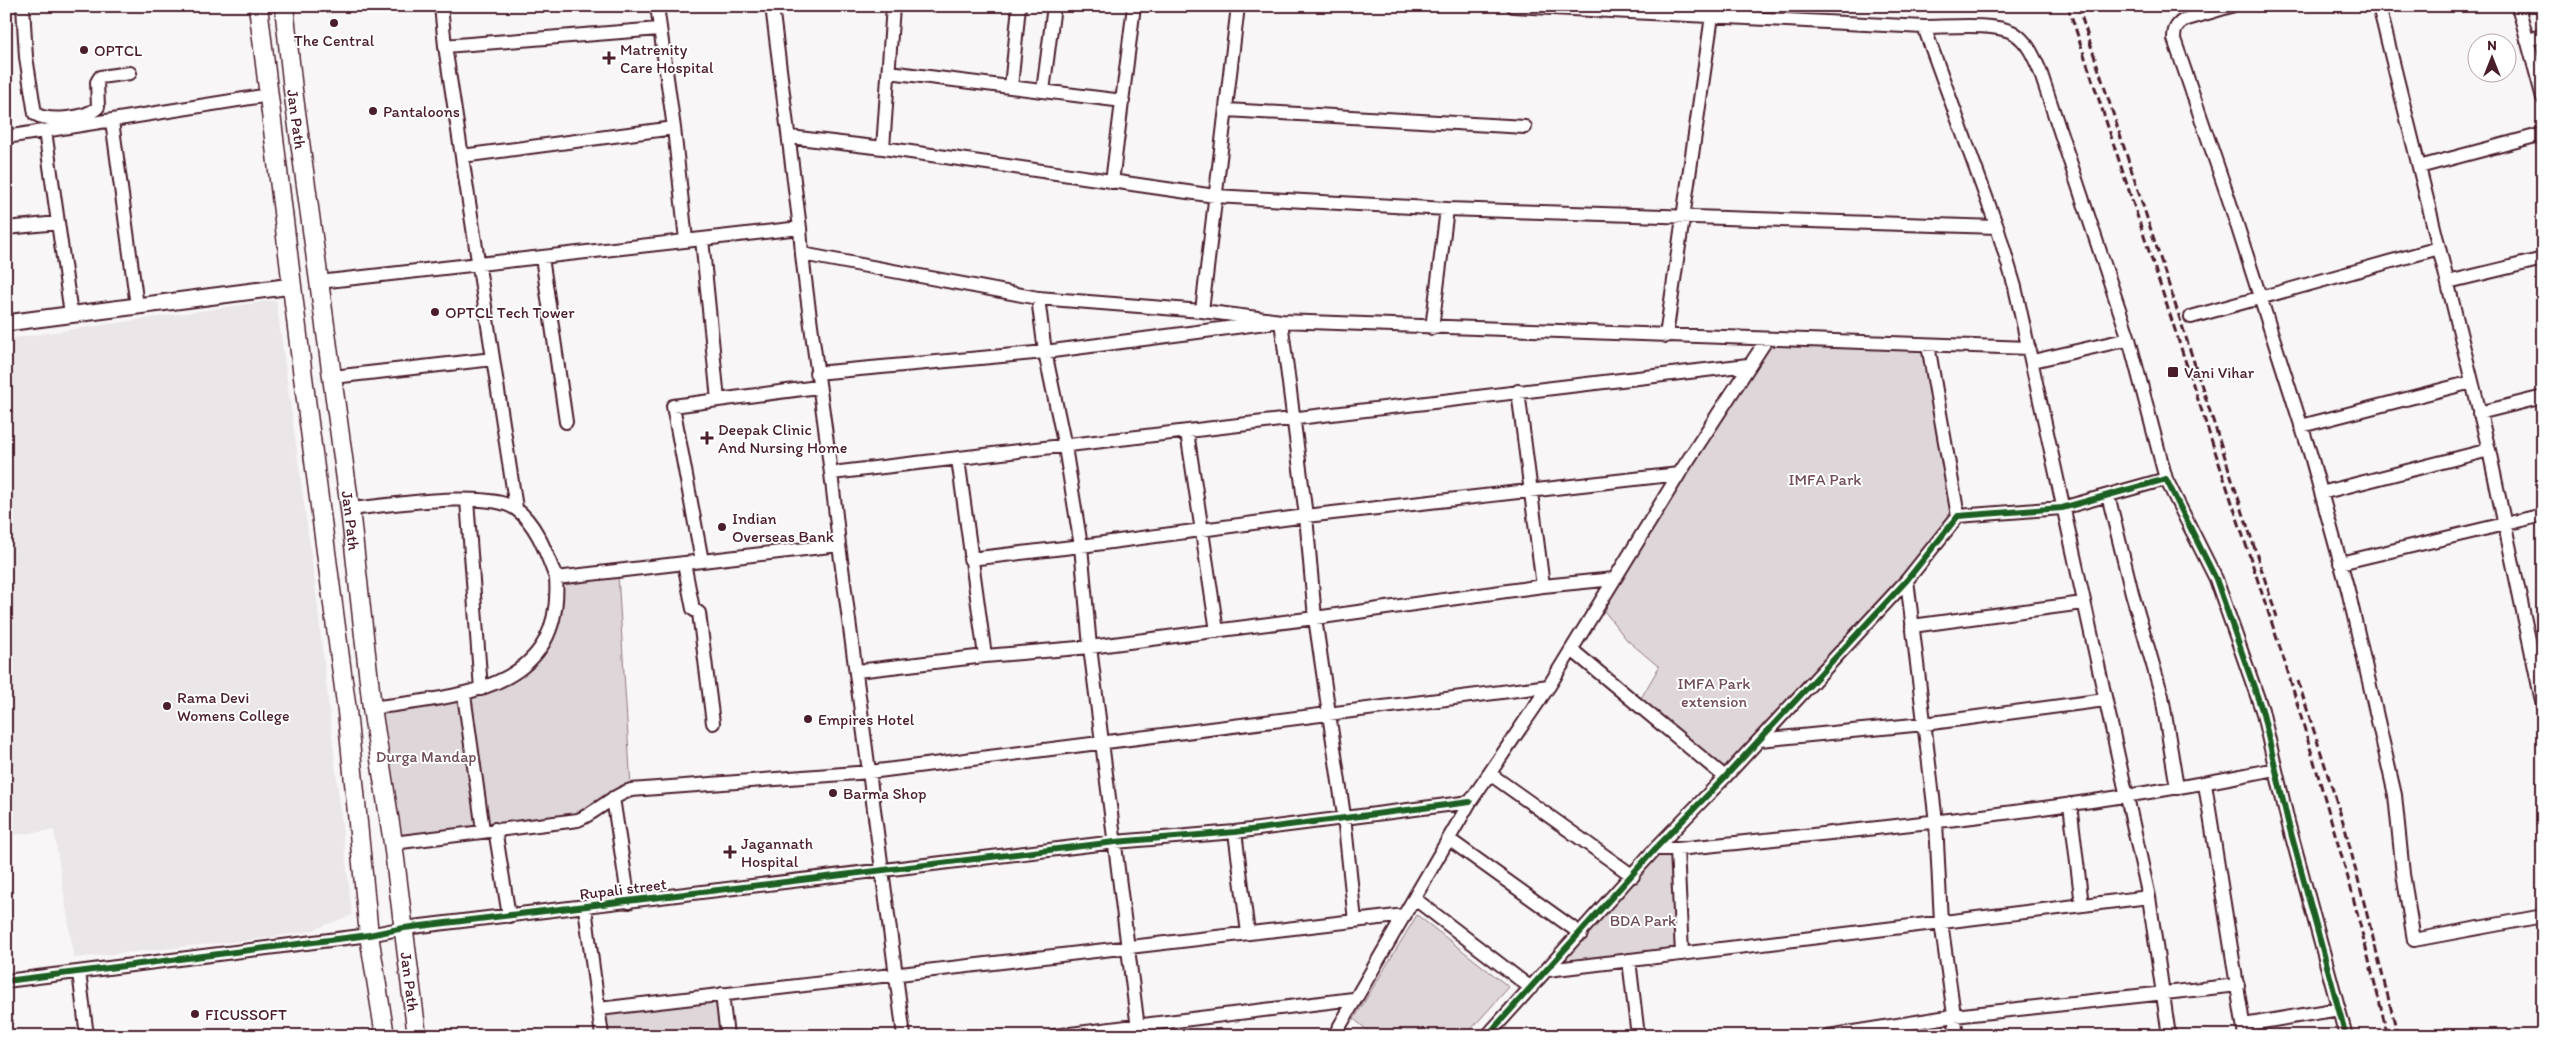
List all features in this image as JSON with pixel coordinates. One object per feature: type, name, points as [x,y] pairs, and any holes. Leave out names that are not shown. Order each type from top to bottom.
[{"type":"main road","name":"Jan Path","points":[[258,6],[347,711],[369,935],[385,1036]]},
{"type":"main road","name":"Jan Path","points":[[284,6],[350,509],[372,708],[393,843],[417,1036]]},
{"type":"street","points":[[23,6],[28,78],[35,114],[41,117],[89,114],[98,108],[97,82],[100,77],[104,75],[130,74]]},
{"type":"street","points":[[372,708],[464,695],[504,680],[528,663],[546,640],[555,616],[556,578],[537,535],[516,508],[445,46],[441,6]]},
{"type":"street","points":[[656,6],[674,128],[686,240]]},
{"type":"street","points":[[772,6],[790,136],[816,373],[832,473],[839,546],[904,1036]]},
{"type":"street","points":[[883,148],[893,6]]},
{"type":"street","points":[[1010,88],[1019,6]]},
{"type":"street","points":[[1043,91],[1054,6]]},
{"type":"street","points":[[1112,182],[1134,6]]},
{"type":"street","points":[[1202,311],[1238,6]]},
{"type":"street","points":[[1514,6],[1924,27],[2002,28],[2014,33],[2031,50],[2129,339],[2166,479],[2216,579],[2262,710],[2310,905],[2346,1036]]},
{"type":"street","points":[[2231,6],[2184,20],[2178,24],[2174,32],[2174,39],[2301,426],[2340,563],[2395,795],[2403,874],[2414,940],[2543,916]]},
{"type":"street","points":[[2379,6],[2488,450],[2543,706]]},
{"type":"street","points":[[2518,6],[2543,98]]},
{"type":"street","points":[[1666,336],[1712,16]]},
{"type":"street","points":[[1924,27],[1997,227],[2016,287],[2033,361],[2062,508],[2149,897],[2169,1036]]},
{"type":"street","points":[[445,46],[659,29]]},
{"type":"street","points":[[2527,41],[2543,35]]},
{"type":"street","points":[[889,72],[1123,101]]},
{"type":"street","points":[[6,137],[269,95]]},
{"type":"street","points":[[1227,110],[1525,126]]},
{"type":"street","points":[[112,120],[137,306]]},
{"type":"street","points":[[462,156],[674,128]]},
{"type":"street","points":[[45,131],[70,314]]},
{"type":"street","points":[[2419,167],[2543,134]]},
{"type":"street","points":[[790,136],[1215,196],[1447,209],[1682,215],[1997,227]]},
{"type":"street","points":[[1432,328],[1447,209]]},
{"type":"street","points":[[6,228],[58,223]]},
{"type":"street","points":[[319,282],[800,228]]},
{"type":"street","points":[[702,239],[718,400]]},
{"type":"street","points":[[2191,317],[2439,248]]},
{"type":"street","points":[[802,254],[1038,298],[1202,311],[1281,321],[1432,328],[2029,348]]},
{"type":"street","points":[[542,257],[566,422]]},
{"type":"street","points":[[2448,282],[2543,258]]},
{"type":"street","points":[[6,323],[292,286]]},
{"type":"street","points":[[1038,298],[1045,352],[1065,446],[1081,546],[1090,647],[1138,1030]]},
{"type":"street","points":[[816,373],[1045,352],[1281,321]]},
{"type":"street","points":[[1281,321],[1306,516],[1315,618],[1344,816],[1355,921]]},
{"type":"street","points":[[1334,1036],[1353,999],[1415,899],[1470,802],[1572,650],[1679,474],[1748,365],[1767,339]]},
{"type":"street","points":[[2033,361],[2129,339]]},
{"type":"street","points":[[1928,345],[1958,516]]},
{"type":"street","points":[[332,377],[493,359]]},
{"type":"street","points":[[832,473],[1187,432],[1294,417],[1748,365]]},
{"type":"street","points":[[2301,426],[2472,382]]},
{"type":"street","points":[[702,561],[673,406],[818,388]]},
{"type":"street","points":[[1518,391],[1543,586]]},
{"type":"street","points":[[2479,413],[2543,398]]},
{"type":"street","points":[[1187,432],[1217,631]]},
{"type":"street","points":[[2321,493],[2488,450]]},
{"type":"street","points":[[958,459],[970,558],[985,656]]},
{"type":"street","points":[[970,558],[1081,546],[1306,516],[1679,474]]},
{"type":"street","points":[[1487,1036],[1581,934],[1655,849],[1760,740],[1907,580],[1958,516],[2062,508],[2166,479]]},
{"type":"street","points":[[2108,495],[2132,593],[2162,696],[2177,788]]},
{"type":"street","points":[[350,509],[467,500],[496,502],[516,508]]},
{"type":"street","points":[[467,500],[481,689]]},
{"type":"street","points":[[2340,563],[2543,515]]},
{"type":"street","points":[[556,578],[839,546]]},
{"type":"street","points":[[684,563],[693,609],[699,613],[713,723]]},
{"type":"street","points":[[857,671],[985,656],[1090,647],[1543,586],[1614,579]]},
{"type":"street","points":[[1907,580],[1936,822],[1941,922],[1957,1036]]},
{"type":"street","points":[[1912,626],[2084,602]]},
{"type":"street","points":[[1572,650],[1725,777]]},
{"type":"street","points":[[393,843],[489,829],[578,820],[590,815],[613,798],[631,790],[870,772],[1103,744],[1548,686]]},
{"type":"street","points":[[464,695],[489,829],[509,916]]},
{"type":"street","points":[[1760,740],[1924,724],[2105,700]]},
{"type":"street","points":[[1655,849],[1676,850],[1936,822],[2205,784],[2275,769]]},
{"type":"street","points":[[1490,774],[1633,876]]},
{"type":"street","points":[[2205,784],[2245,1030],[2339,1009]]},
{"type":"street","points":[[613,798],[629,902]]},
{"type":"street","name":"Rupali street","points":[[6,981],[369,935],[404,928],[585,908],[1114,842],[1235,832],[1344,816],[1470,802]]},
{"type":"street","points":[[2070,804],[2082,905]]},
{"type":"street","points":[[1235,832],[1248,933]]},
{"type":"street","points":[[1450,840],[1581,934]]},
{"type":"street","points":[[1676,850],[1682,954]]},
{"type":"street","points":[[1548,970],[2149,897]]},
{"type":"street","points":[[1415,899],[1531,988]]},
{"type":"street","points":[[585,908],[602,1036]]},
{"type":"street","points":[[599,1009],[896,972],[1405,915]]},
{"type":"street","points":[[1629,960],[1638,1036]]},
{"type":"street","points":[[79,972],[86,1036]]},
{"type":"street","points":[[1830,1036],[1954,1016],[2238,985]]},
{"type":"street","points":[[722,994],[727,1036]]},
{"type":"street","points":[[1054,1036],[1138,1030],[1353,999]]},
{"type":"shaded area","name":"Rama Devi Womens College","points":[[276,300],[315,583],[352,915],[307,932],[250,940],[74,958],[54,830],[6,836],[6,339]]},
{"type":"green space","name":"IMFA Park","points":[[1767,339],[1928,345],[1958,516],[1725,777],[1637,705],[1659,667],[1626,639],[1605,612],[1614,579]]},
{"type":"green space","points":[[618,575],[631,787],[578,817],[485,827],[465,696],[505,681],[546,641],[557,579]]},
{"type":"green space","name":"Durga Mandap","points":[[462,697],[481,829],[394,842],[374,710]]},
{"type":"green space","name":"BDA Park","points":[[1655,849],[1677,849],[1682,954],[1548,970]]},
{"type":"green space","points":[[1417,915],[1509,987],[1465,1036],[1374,1036],[1354,1019]]},
{"type":"green space","points":[[717,1000],[721,1036],[608,1036],[605,1014]]},
{"type":"green space","points":[[1952,1029],[1953,1036],[1897,1036]]},
{"type":"railway","points":[[2068,6],[2288,672],[2350,885],[2388,1036]]},
{"type":"railway","points":[[2078,6],[2277,617]]},
{"type":"railway","points":[[2298,681],[2345,828],[2398,1036]]},
{"type":"cycle path","points":[[1487,1036],[1655,849],[1725,777],[1907,580],[1958,516],[2062,508],[2166,479],[2216,579],[2262,710],[2288,822],[2346,1036]]},
{"type":"cycle path","points":[[6,981],[369,935],[404,928],[1115,842],[1235,832],[1470,802]]},
{"type":"place","name":"The Central","points":[[334,23]]},
{"type":"place","name":"OPTCL","points":[[84,50]]},
{"type":"place","name":"Matrenity Care Hospital","points":[[609,58]]},
{"type":"place","name":"Pantaloons","points":[[373,111]]},
{"type":"place","name":"OPTCL Tech Tower","points":[[435,312]]},
{"type":"place","name":"Vani Vihar","points":[[2173,372]]},
{"type":"place","name":"Deepak Clinic And Nursing Home","points":[[707,438]]},
{"type":"place","name":"Indian Overseas Bank","points":[[722,527]]},
{"type":"place","name":"Rama Devi Womens College","points":[[167,706]]},
{"type":"place","name":"Empires Hotel","points":[[808,719]]},
{"type":"place","name":"Barma Shop","points":[[833,793]]},
{"type":"place","name":"Jagannath Hospital","points":[[730,852]]},
{"type":"place","name":"FICUSSOFT","points":[[195,1014]]},
{"type":"park label","name":"IMFA Park extension","points":[[1714,692]]}]
